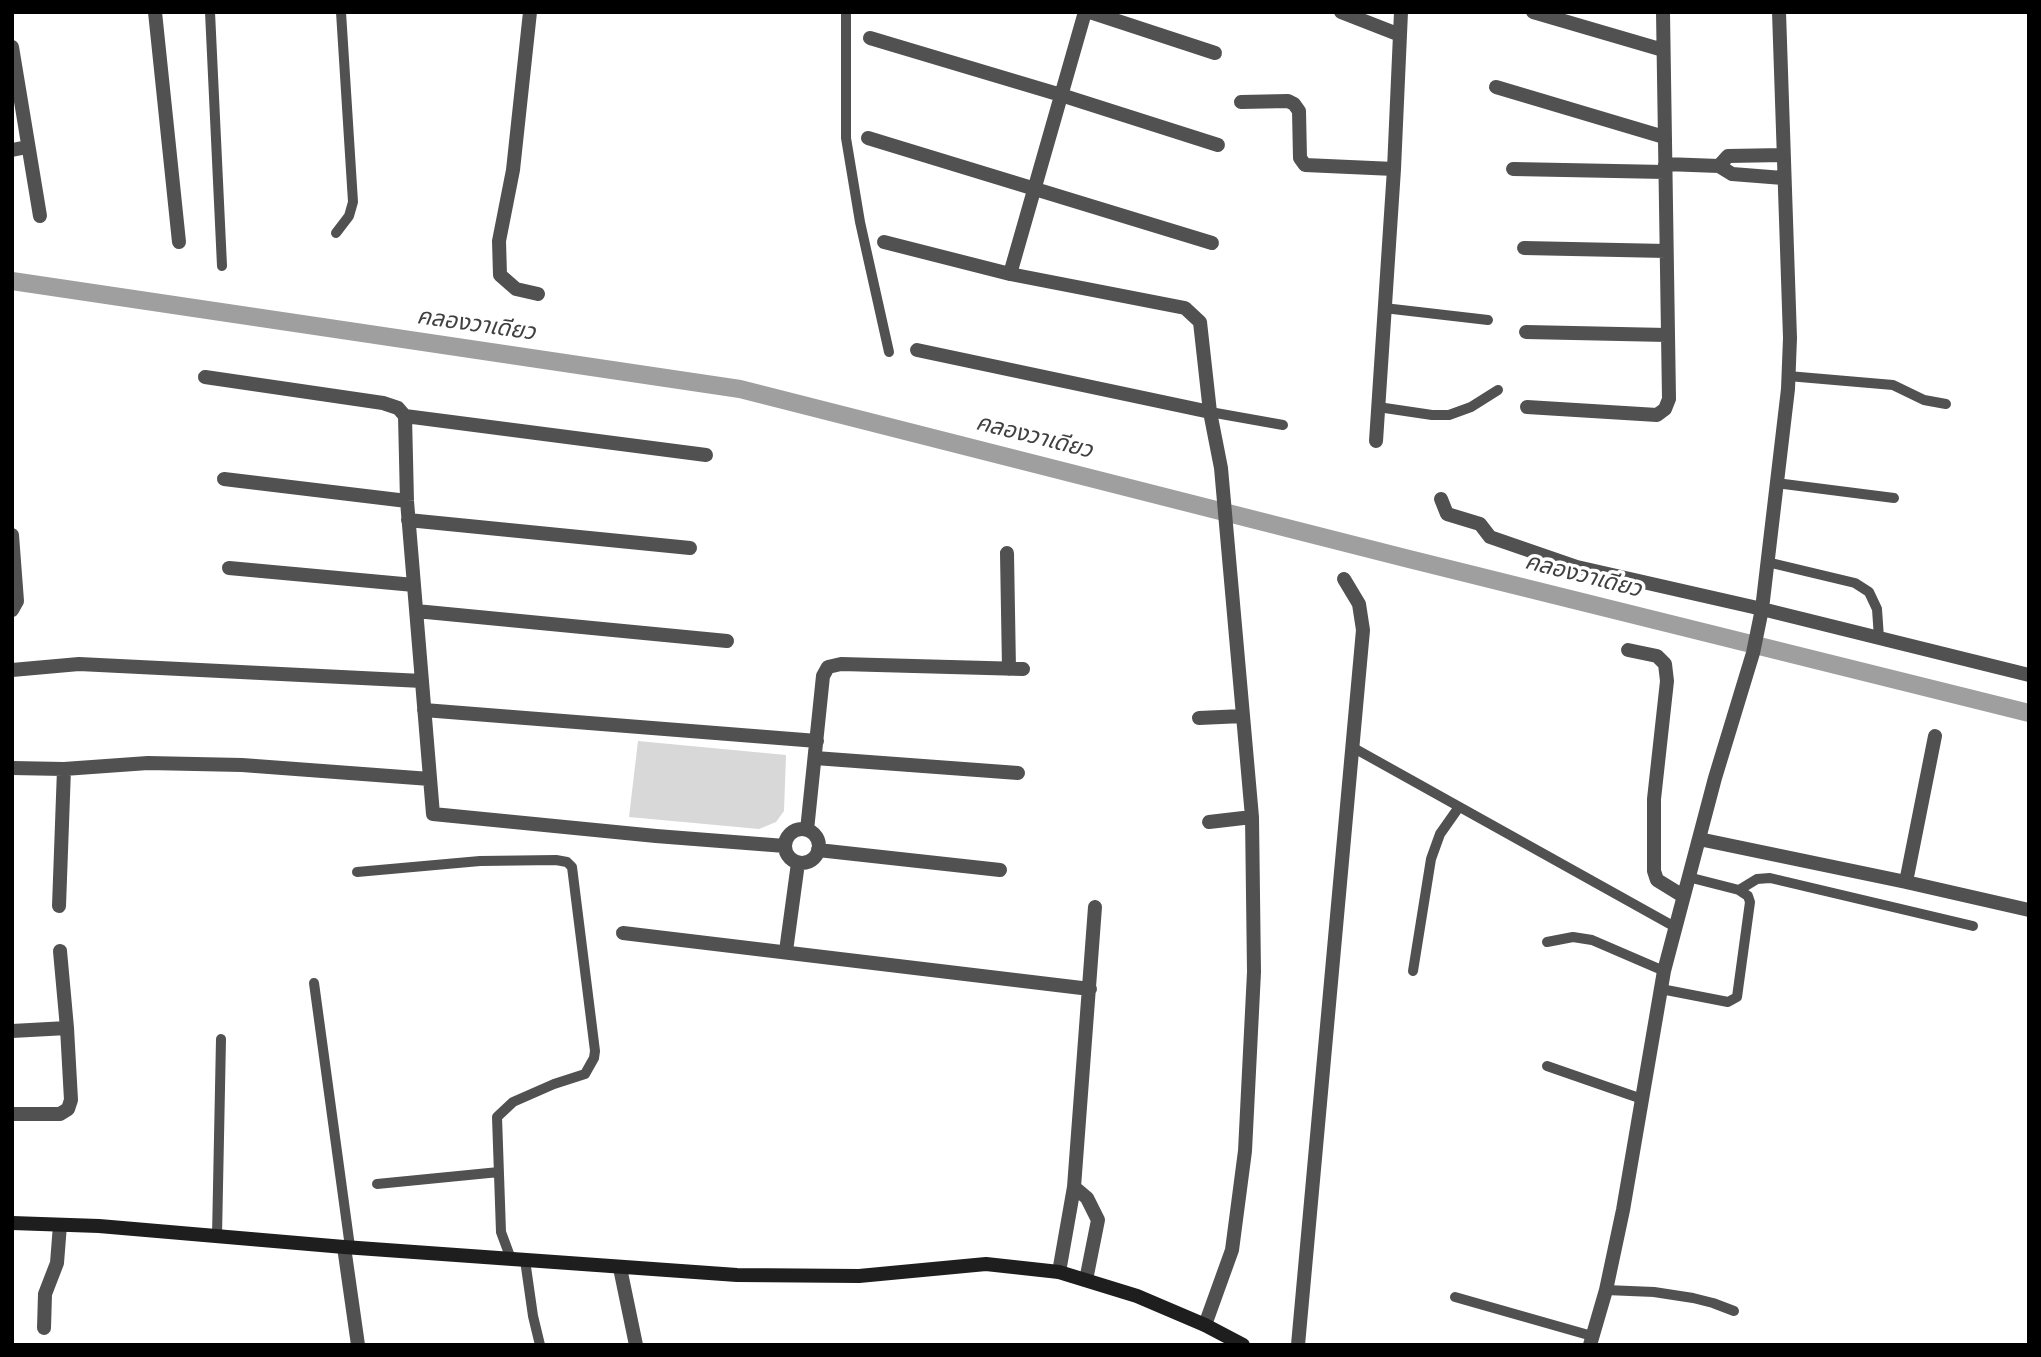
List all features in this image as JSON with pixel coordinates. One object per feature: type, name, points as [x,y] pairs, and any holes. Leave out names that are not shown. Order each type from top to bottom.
[{"type":"street","points":[[155,12],[179,242]]},
{"type":"street","points":[[530,12],[513,170],[499,241],[500,275],[516,289],[538,294]]},
{"type":"street","points":[[1010,274],[1061,94],[1088,12],[1215,53]]},
{"type":"street","points":[[1341,12],[1400,36]]},
{"type":"street","points":[[1376,441],[1394,169],[1401,12]]},
{"type":"street","points":[[1533,12],[1663,50]]},
{"type":"street","points":[[1527,407],[1657,415],[1665,409],[1669,399],[1663,12]]},
{"type":"street","points":[[1591,1340],[1606,1290],[1623,1210],[1664,971],[1688,877],[1753,653],[1761,615],[1790,338],[1780,12]]},
{"type":"street","points":[[870,38],[1061,94],[1217,145]]},
{"type":"street","points":[[12,47],[40,216]]},
{"type":"street","points":[[1496,87],[1664,137]]},
{"type":"street","points":[[1241,102],[1289,101],[1294,104],[1299,111],[1300,158],[1305,165],[1394,169]]},
{"type":"street","points":[[868,138],[1212,243]]},
{"type":"street","points":[[12,149],[27,147]]},
{"type":"street","points":[[1719,166],[1728,156],[1783,155]]},
{"type":"street","points":[[1513,169],[1719,166],[1732,174],[1783,178]]},
{"type":"street","points":[[884,242],[1010,274],[1185,309],[1200,322],[1210,412],[1221,468],[1252,817],[1254,972],[1245,1151],[1232,1250],[1205,1325]]},
{"type":"street","points":[[1524,248],[1666,251]]},
{"type":"street","points":[[1526,332],[1667,335]]},
{"type":"street","points":[[917,350],[1210,412]]},
{"type":"street","points":[[205,376],[383,403],[398,408],[405,416],[408,520],[433,814],[785,846]]},
{"type":"street","points":[[405,416],[706,455]]},
{"type":"street","points":[[223,479],[407,501]]},
{"type":"street","points":[[1441,499],[1447,514],[1480,524],[1490,537],[1577,567],[1761,615],[1879,638],[2029,675]]},
{"type":"street","points":[[408,520],[690,548]]},
{"type":"street","points":[[12,535],[17,601],[12,610]]},
{"type":"street","points":[[807,830],[823,676],[828,667],[851,664],[1016,669],[1007,553]]},
{"type":"street","points":[[229,568],[414,585]]},
{"type":"street","points":[[1298,1345],[1363,631],[1359,604],[1344,579]]},
{"type":"street","points":[[416,611],[727,641]]},
{"type":"street","points":[[1628,650],[1657,656],[1664,664],[1667,681],[1654,799],[1654,871],[1657,880],[1683,896]]},
{"type":"street","points":[[12,670],[79,664],[422,681]]},
{"type":"street","points":[[424,710],[817,741]]},
{"type":"street","points":[[1199,718],[1243,716]]},
{"type":"street","points":[[1906,882],[1936,736]]},
{"type":"street","points":[[815,758],[1018,774]]},
{"type":"street","points":[[12,768],[64,769],[148,763],[242,765],[430,779]]},
{"type":"street","points":[[59,906],[64,769]]},
{"type":"street","points":[[1209,822],[1252,817]]},
{"type":"street","points":[[807,830],[817,840],[818,850],[808,862],[798,863],[787,855],[785,846],[792,833],[807,830]]},
{"type":"street","points":[[1699,839],[2029,910]]},
{"type":"street","points":[[818,850],[1000,870]]},
{"type":"street","points":[[786,951],[798,863]]},
{"type":"street","points":[[1059,1272],[1074,1187],[1095,907]]},
{"type":"street","points":[[623,933],[1090,989]]},
{"type":"street","points":[[12,1114],[60,1114],[68,1109],[71,1100],[60,951]]},
{"type":"street","points":[[12,1031],[67,1028]]},
{"type":"street","points":[[1074,1187],[1087,1198],[1098,1220],[1086,1280]]},
{"type":"street","points":[[12,1223],[737,1275],[859,1276],[986,1264],[1059,1272],[1137,1296],[1205,1325],[1243,1345]]},
{"type":"street","points":[[44,1328],[45,1294],[57,1263],[60,1225]]},
{"type":"street","points":[[347,1247],[358,1345]]},
{"type":"street","points":[[620,1268],[636,1345]]},
{"type":"lane","points":[[210,12],[222,266]]},
{"type":"lane","points":[[337,233],[349,216],[353,202],[341,12]]},
{"type":"lane","points":[[846,12],[846,138],[860,222],[889,352]]},
{"type":"lane","points":[[1384,308],[1489,320]]},
{"type":"lane","points":[[1788,376],[1893,385],[1924,400],[1947,404]]},
{"type":"lane","points":[[1378,407],[1449,415],[1471,407],[1498,390]]},
{"type":"lane","points":[[1210,412],[1283,425]]},
{"type":"lane","points":[[1776,484],[1894,498]]},
{"type":"lane","points":[[1767,562],[1855,583],[1869,592],[1877,610],[1879,638]]},
{"type":"lane","points":[[1352,747],[1675,927]]},
{"type":"lane","points":[[1413,971],[1431,859],[1440,834],[1459,807]]},
{"type":"lane","points":[[357,872],[480,860],[556,860],[567,862],[572,867],[594,1058],[585,1074],[513,1102],[497,1117],[501,1232],[518,1260],[540,1345]]},
{"type":"lane","points":[[1661,989],[1728,1002],[1737,997],[1750,902],[1748,896],[1740,890],[1688,877]]},
{"type":"lane","points":[[1740,890],[1757,879],[1770,878],[1973,926]]},
{"type":"lane","points":[[1547,942],[1573,937],[1592,940],[1664,971]]},
{"type":"lane","points":[[314,983],[347,1247]]},
{"type":"lane","points":[[217,1237],[221,1039]]},
{"type":"lane","points":[[1547,1066],[1642,1099]]},
{"type":"lane","points":[[377,1184],[499,1172]]},
{"type":"lane","points":[[1606,1290],[1654,1292],[1693,1298],[1734,1311]]},
{"type":"lane","points":[[1455,1297],[1591,1340]]},
{"type":"shaded area","points":[[638,741],[786,755],[784,811],[776,822],[759,829],[629,817]]},
{"type":"waterway","name":"คลองวาเดียว","points":[[12,281],[740,389],[2029,713]]}]
